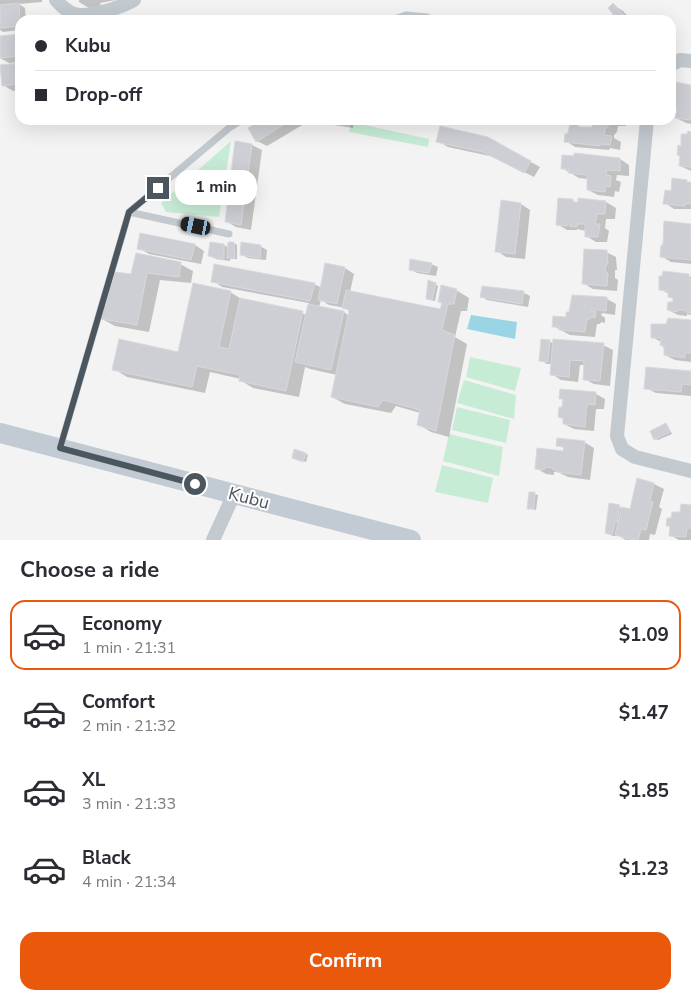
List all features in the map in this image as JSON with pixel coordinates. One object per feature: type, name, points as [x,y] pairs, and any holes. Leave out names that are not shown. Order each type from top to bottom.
[{"type":"main road","name":"Kubu","points":[[0,433],[412,540]]},
{"type":"street","points":[[56,0],[64,9],[79,15],[122,7],[134,0]]},
{"type":"street","points":[[676,62],[680,60],[691,61]]},
{"type":"street","points":[[646,125],[617,436],[622,449],[635,458],[691,471]]},
{"type":"street","points":[[213,540],[234,494]]},
{"type":"lane","points":[[60,448],[129,212],[234,125]]},
{"type":"lane","points":[[129,212],[229,234]]},
{"type":"green space","points":[[350,125],[365,125],[429,139],[428,147],[349,132]]},
{"type":"green space","points":[[231,141],[219,217],[166,212],[161,203]]},
{"type":"green space","points":[[470,357],[521,368],[515,391],[466,377]]},
{"type":"green space","points":[[464,380],[516,395],[514,419],[457,403]]},
{"type":"green space","points":[[457,407],[510,420],[506,443],[452,430]]},
{"type":"green space","points":[[449,434],[503,447],[499,476],[443,461]]},
{"type":"green space","points":[[442,465],[493,478],[488,503],[435,492]]},
{"type":"water","points":[[471,315],[517,322],[515,339],[467,329]]},
{"type":"building","points":[[19,3],[20,15],[15,15],[15,26],[0,28],[0,5]]},
{"type":"building","points":[[613,3],[624,15],[612,15],[613,14],[608,8]]},
{"type":"building","points":[[15,34],[15,56],[0,58],[0,36]]},
{"type":"building","points":[[15,64],[15,85],[2,86],[0,65]]},
{"type":"building","points":[[676,82],[691,85],[691,120],[676,118]]},
{"type":"building","points":[[253,125],[283,125],[256,142],[248,128]]},
{"type":"building","points":[[570,125],[592,127],[592,125],[608,125],[604,135],[612,136],[610,145],[600,144],[600,146],[564,142],[565,134],[568,133]]},
{"type":"building","points":[[440,126],[488,137],[531,161],[524,173],[483,152],[436,142]]},
{"type":"building","points":[[688,131],[691,132],[691,167],[679,166],[678,145],[681,146],[681,134],[687,134]]},
{"type":"building","points":[[235,141],[252,144],[241,225],[225,222]]},
{"type":"building","points":[[574,153],[620,158],[620,171],[607,170],[606,175],[611,176],[610,187],[606,186],[605,192],[587,190],[587,175],[568,173],[569,169],[561,169],[562,155],[574,156]]},
{"type":"building","points":[[672,178],[691,182],[691,204],[685,203],[685,206],[663,204],[665,190],[671,191]]},
{"type":"building","points":[[558,198],[573,199],[573,202],[578,202],[578,198],[606,201],[605,214],[597,214],[595,224],[600,224],[598,237],[585,237],[585,224],[578,224],[577,227],[569,226],[570,222],[567,222],[567,226],[556,225]]},
{"type":"building","points":[[501,200],[521,203],[515,254],[495,252]]},
{"type":"building","points":[[664,221],[691,224],[691,260],[660,257],[661,245],[663,245]]},
{"type":"building","points":[[140,233],[195,244],[191,260],[137,249]]},
{"type":"building","points":[[210,242],[224,244],[224,259],[208,256]]},
{"type":"building","points":[[228,242],[234,242],[235,258],[227,258]]},
{"type":"building","points":[[241,242],[261,245],[260,258],[240,255]]},
{"type":"building","points":[[584,249],[607,250],[608,264],[606,265],[605,272],[608,273],[607,286],[582,284]]},
{"type":"building","points":[[136,253],[181,262],[179,277],[147,273],[137,325],[101,319],[115,272],[131,274]]},
{"type":"building","points":[[410,259],[432,263],[429,273],[409,270]]},
{"type":"building","points":[[325,263],[345,267],[337,304],[318,300]]},
{"type":"building","points":[[214,264],[315,283],[310,301],[211,282]]},
{"type":"building","points":[[663,271],[689,274],[689,279],[691,279],[691,313],[685,310],[678,310],[677,312],[667,310],[668,302],[673,302],[673,298],[668,297],[668,291],[659,290],[659,276],[662,276]]},
{"type":"building","points":[[428,280],[436,283],[432,300],[426,299]]},
{"type":"building","points":[[193,283],[231,291],[219,347],[229,349],[240,298],[303,311],[286,391],[239,381],[240,375],[197,366],[192,387],[112,370],[119,339],[178,352]]},
{"type":"building","points":[[441,285],[457,289],[454,304],[448,304],[442,330],[455,335],[436,431],[417,425],[420,410],[383,400],[378,407],[331,397],[349,310],[342,308],[346,290],[440,309],[442,303],[438,302]]},
{"type":"building","points":[[482,286],[524,291],[522,304],[480,297]]},
{"type":"building","points":[[572,295],[607,297],[606,311],[592,309],[591,311],[596,311],[595,318],[587,319],[585,332],[559,330],[560,327],[552,327],[553,316],[566,317],[566,312],[569,312]]},
{"type":"building","points":[[308,304],[344,311],[331,370],[295,362]]},
{"type":"building","points":[[668,318],[691,320],[691,353],[685,353],[685,358],[664,355],[664,347],[660,345],[661,338],[651,338],[651,324],[666,324]]},
{"type":"building","points":[[541,339],[550,340],[548,362],[539,361]]},
{"type":"building","points":[[553,339],[604,343],[600,381],[583,380],[584,361],[570,360],[569,377],[550,375]]},
{"type":"building","points":[[646,367],[691,371],[691,385],[682,384],[681,392],[644,389]]},
{"type":"building","points":[[560,389],[596,392],[595,405],[587,404],[585,427],[563,424],[563,418],[558,417],[559,407],[562,407],[563,399],[559,399]]},
{"type":"building","points":[[666,423],[670,432],[654,440],[650,431]]},
{"type":"building","points":[[557,438],[585,441],[581,475],[557,472],[553,468],[535,469],[537,448],[563,451],[564,447],[556,446]]},
{"type":"building","points":[[294,449],[306,453],[303,462],[292,458]]},
{"type":"building","points":[[637,478],[654,483],[650,501],[653,502],[646,530],[641,529],[638,540],[634,540],[615,535],[622,507],[630,509]]},
{"type":"building","points":[[529,492],[535,492],[534,509],[527,509]]},
{"type":"building","points":[[609,503],[620,505],[612,535],[605,533]]},
{"type":"building","points":[[681,504],[691,505],[691,528],[687,528],[686,537],[669,536],[670,526],[666,526],[667,518],[671,518],[672,512],[680,512]]},
{"type":"route","points":[[158,188],[129,212],[60,448],[195,484]]}]
